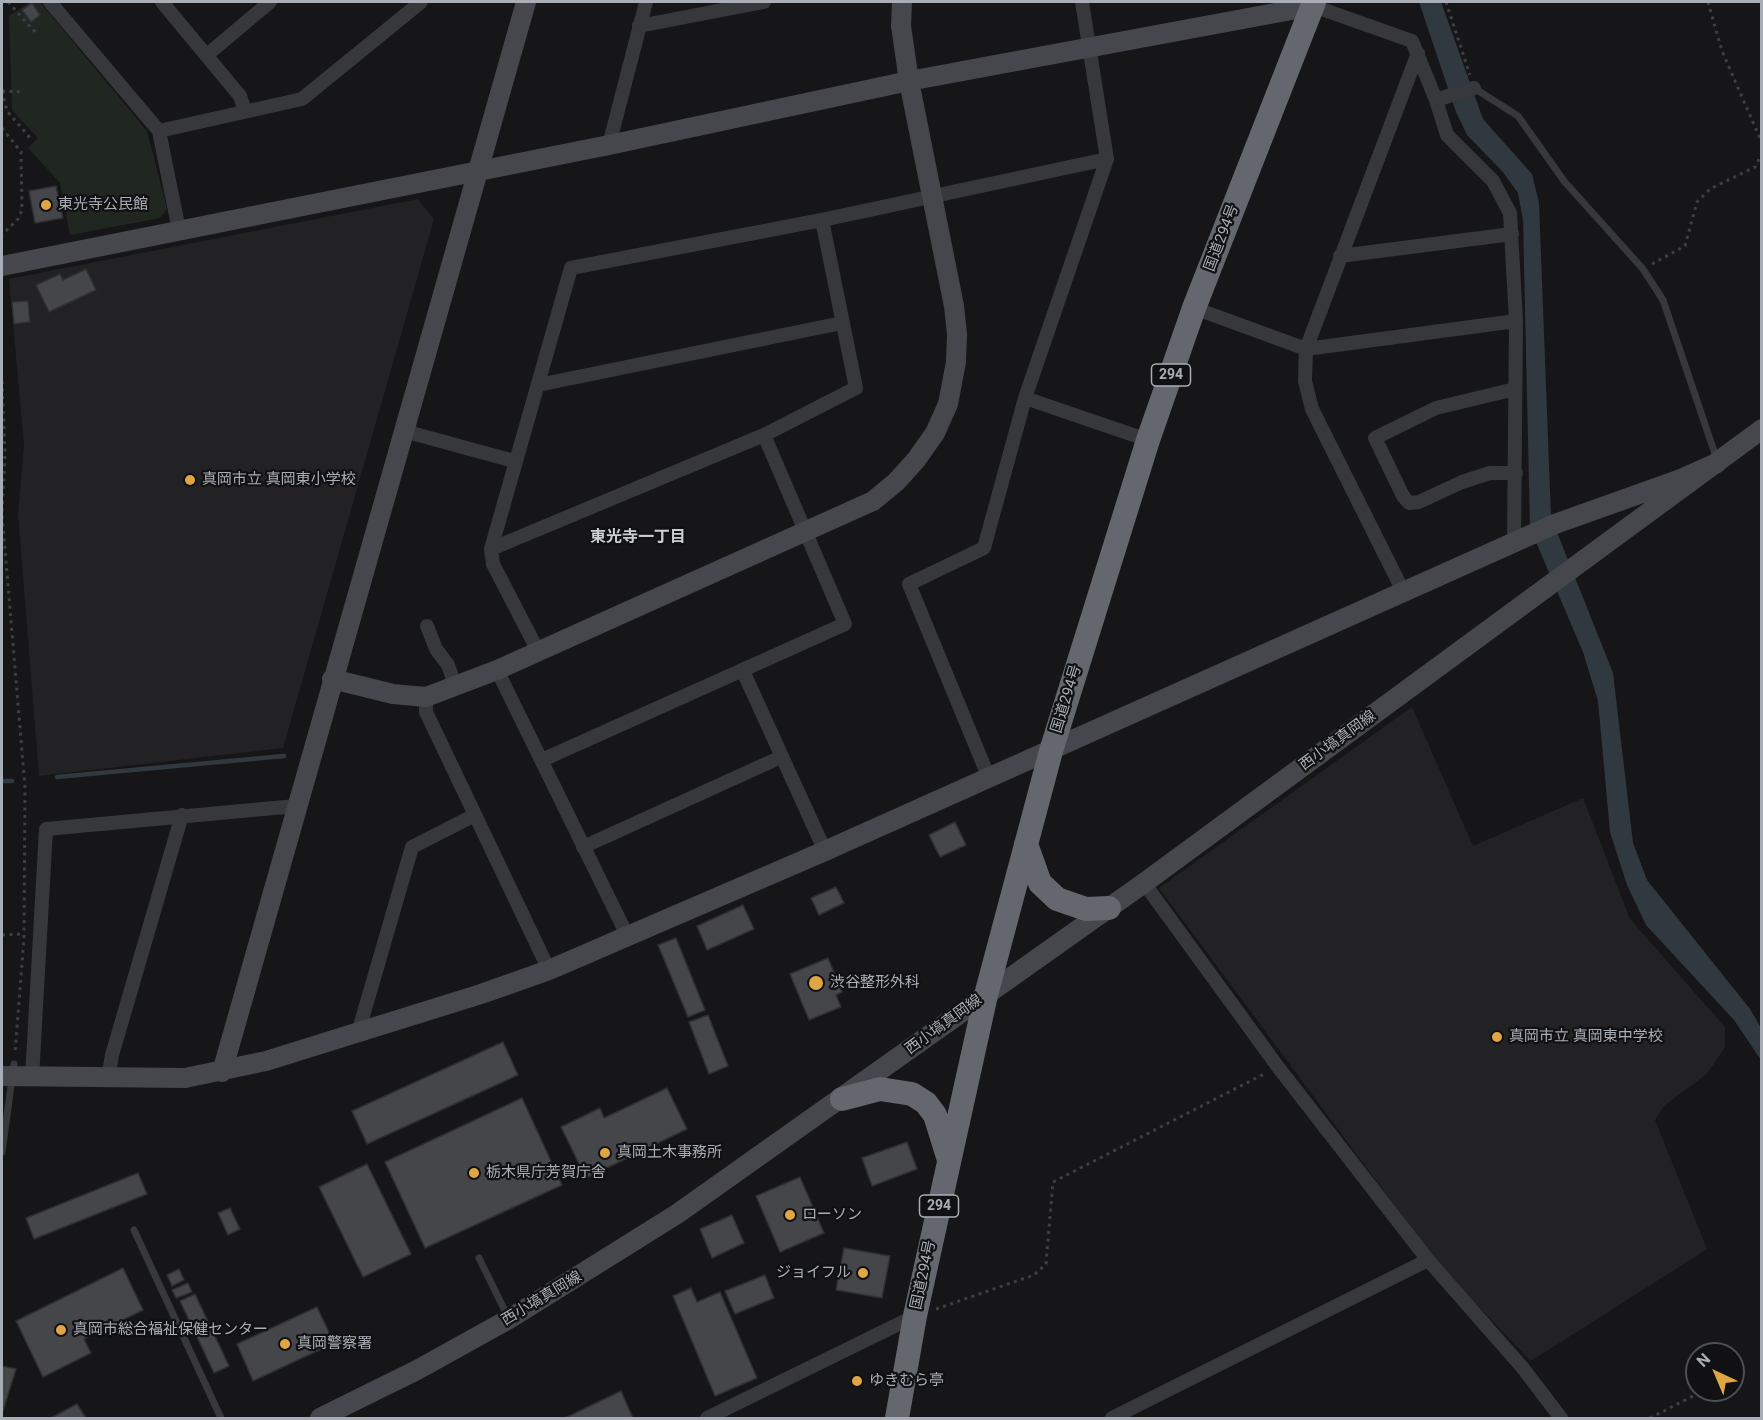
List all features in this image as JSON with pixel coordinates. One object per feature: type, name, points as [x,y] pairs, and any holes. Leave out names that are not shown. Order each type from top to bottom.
[{"type":"highway","name":"国道294号","points":[[897,1419],[915,1316],[986,995],[1051,751],[1148,440],[1194,308],[1313,4]]},
{"type":"highway","points":[[1026,844],[1040,883],[1057,899],[1086,909],[1109,908]]},
{"type":"highway","points":[[842,1099],[880,1089],[912,1094],[926,1103],[934,1115],[950,1162]]},
{"type":"street","points":[[50,2],[159,131],[178,230]]},
{"type":"street","points":[[162,2],[240,96],[245,111]]},
{"type":"street","points":[[207,55],[270,2]]},
{"type":"street","points":[[159,131],[302,99],[422,2]]},
{"type":"street","points":[[222,1072],[526,2]]},
{"type":"street","points":[[609,145],[646,2]]},
{"type":"street","points":[[639,26],[764,2]]},
{"type":"street","points":[[332,679],[393,694],[426,697],[497,670],[805,533],[873,501],[896,482],[935,433],[948,404],[956,362],[957,334],[954,306],[909,81],[902,26],[902,2]]},
{"type":"street","points":[[989,778],[909,584],[984,548],[1024,398],[1107,159],[1082,2]]},
{"type":"street","points":[[2,266],[609,145],[909,81],[1313,4],[1412,41],[1436,100],[1447,135],[1494,181],[1510,213],[1516,321],[1514,543]]},
{"type":"street","points":[[1404,593],[1312,409],[1305,381],[1306,349],[1418,53]]},
{"type":"street","points":[[1436,100],[1474,88]]},
{"type":"street","points":[[538,651],[493,564],[491,549],[514,461],[571,268],[822,220],[1107,159]]},
{"type":"street","points":[[491,549],[764,435],[856,388],[822,220]]},
{"type":"street","points":[[1340,256],[1512,234]]},
{"type":"street","points":[[1194,308],[1306,349],[1516,321]]},
{"type":"street","points":[[538,385],[842,323]]},
{"type":"street","points":[[1515,389],[1436,408],[1375,438],[1403,496],[1409,503],[1419,502],[1462,482],[1490,473],[1516,474]]},
{"type":"street","points":[[1024,398],[1148,440]]},
{"type":"street","points":[[296,806],[46,829],[13,1074],[108,1079],[185,1078],[222,1072],[358,1033],[549,970],[1051,751],[1555,524],[1681,479],[1718,463],[1761,429]]},
{"type":"street","points":[[404,431],[514,461]]},
{"type":"street","points":[[542,760],[845,624],[764,435]]},
{"type":"street","name":"西小塙真岡線","points":[[320,1419],[348,1413],[509,1319],[677,1214],[1144,883],[1718,463]]},
{"type":"street","points":[[427,626],[436,649],[448,665],[455,685]]},
{"type":"street","points":[[497,670],[628,937]]},
{"type":"street","points":[[743,671],[825,851]]},
{"type":"street","points":[[426,697],[426,712],[549,970]]},
{"type":"street","points":[[583,847],[781,757]]},
{"type":"street","points":[[108,1079],[112,1055],[182,815]]},
{"type":"street","points":[[358,1033],[412,847],[475,815]]},
{"type":"street","points":[[1144,883],[1278,1067],[1428,1260],[1522,1367],[1561,1419]]},
{"type":"street","points":[[1112,1419],[1428,1260]]},
{"type":"street","points":[[706,1419],[915,1316]]},
{"type":"lane","points":[[1474,88],[1518,116],[1564,181],[1643,270],[1664,300],[1718,463]]},
{"type":"lane","points":[[2,1152],[13,1074]]},
{"type":"lane","points":[[134,1230],[221,1419]]},
{"type":"lane","points":[[479,1257],[509,1319]]},
{"type":"path","points":[[8,2],[36,33]]},
{"type":"path","points":[[1446,2],[1474,88]]},
{"type":"path","points":[[1708,2],[1722,51],[1761,143]]},
{"type":"path","points":[[24,92],[2,91],[7,111],[31,139]]},
{"type":"path","points":[[2,128],[21,152],[22,210],[18,219],[2,235]]},
{"type":"path","points":[[1643,270],[1685,246],[1696,202],[1710,189],[1755,167],[1761,153]]},
{"type":"path","points":[[2,381],[5,453],[2,499],[25,787],[24,934],[13,1074]]},
{"type":"path","points":[[2,935],[24,934]]},
{"type":"path","points":[[915,1316],[1034,1275],[1046,1264],[1053,1182],[1278,1067]]},
{"type":"path","points":[[1650,1419],[1685,1401]]},
{"type":"shaded area","points":[[31,2],[40,2],[147,131],[167,209],[160,218],[70,235],[60,183],[28,148],[38,138],[12,110],[9,16]]},
{"type":"shaded area","points":[[1419,2],[1441,2],[1483,119],[1532,174],[1539,203],[1551,517],[1613,673],[1633,843],[1647,880],[1750,1009],[1761,1028],[1761,1060],[1734,1020],[1646,925],[1627,885],[1610,832],[1598,701],[1583,652],[1530,528],[1523,220],[1518,193],[1503,172],[1467,135],[1456,112]]},
{"type":"shaded area","name":"真岡市立 真岡東小学校","points":[[418,199],[434,219],[283,748],[39,776],[18,514],[24,445],[9,279]]},
{"type":"shaded area","name":"真岡市立 真岡東中学校","points":[[1412,707],[1473,846],[1583,798],[1630,919],[1725,1027],[1725,1047],[1707,1074],[1665,1105],[1655,1120],[1707,1249],[1531,1361],[1441,1268],[1159,888]]},
{"type":"building","points":[[32,3],[40,15],[31,22],[22,10]]},
{"type":"building","name":"東光寺公民館","points":[[56,186],[63,218],[35,223],[29,191]]},
{"type":"building","points":[[86,269],[96,290],[49,312],[36,285],[60,274],[63,280]]},
{"type":"building","points":[[28,301],[30,322],[14,324],[12,302]]},
{"type":"building","points":[[955,822],[966,845],[940,857],[929,835]]},
{"type":"building","points":[[836,887],[844,903],[819,915],[811,898]]},
{"type":"building","points":[[743,905],[754,929],[707,950],[697,926]]},
{"type":"building","points":[[676,938],[705,1010],[688,1017],[658,945]]},
{"type":"building","name":"渋谷整形外科","points":[[828,958],[842,992],[836,995],[841,1007],[809,1020],[790,974]]},
{"type":"building","points":[[708,1015],[728,1066],[709,1074],[689,1022]]},
{"type":"building","points":[[503,1042],[518,1075],[367,1144],[352,1111]]},
{"type":"building","name":"真岡土木事務所","points":[[667,1088],[687,1129],[586,1178],[561,1127],[600,1108],[604,1118]]},
{"type":"building","name":"栃木県庁芳賀庁舎","points":[[522,1098],[562,1185],[425,1248],[385,1162]]},
{"type":"building","points":[[907,1142],[917,1169],[872,1186],[862,1158]]},
{"type":"building","points":[[367,1164],[411,1254],[363,1277],[319,1187]]},
{"type":"building","points":[[138,1173],[147,1194],[34,1239],[26,1218]]},
{"type":"building","name":"ローソン","points":[[800,1177],[824,1233],[780,1252],[756,1196]]},
{"type":"building","points":[[230,1208],[240,1229],[228,1235],[218,1213]]},
{"type":"building","points":[[732,1215],[744,1243],[712,1258],[700,1229]]},
{"type":"building","name":"ジョイフル","points":[[844,1248],[890,1256],[882,1298],[836,1290]]},
{"type":"building","name":"真岡市総合福祉保健センター","points":[[123,1268],[143,1310],[84,1339],[91,1353],[43,1377],[16,1321]]},
{"type":"building","points":[[179,1269],[184,1280],[172,1286],[167,1275]]},
{"type":"building","points":[[765,1275],[774,1298],[735,1314],[725,1291]]},
{"type":"building","points":[[188,1283],[192,1292],[176,1298],[172,1290]]},
{"type":"building","points":[[691,1288],[697,1302],[720,1292],[757,1378],[715,1396],[673,1296]]},
{"type":"building","points":[[195,1294],[229,1366],[214,1373],[180,1301]]},
{"type":"building","name":"真岡警察署","points":[[317,1307],[334,1343],[253,1381],[237,1344]]},
{"type":"building","points":[[2,1366],[16,1369],[2,1414]]},
{"type":"building","points":[[621,1391],[633,1418],[565,1418]]},
{"type":"building","points":[[77,1404],[86,1418],[51,1418]]},
{"type":"waterway","points":[[57,777],[284,756]]},
{"type":"waterway","points":[[4,781],[12,781]]},
{"type":"place","name":"東光寺公民館","points":[[46,205]]},
{"type":"place","name":"真岡市立 真岡東小学校","points":[[190,480]]},
{"type":"place","name":"渋谷整形外科","points":[[816,983]]},
{"type":"place","name":"真岡市立 真岡東中学校","points":[[1497,1037]]},
{"type":"place","name":"真岡土木事務所","points":[[605,1153]]},
{"type":"place","name":"栃木県庁芳賀庁舎","points":[[474,1173]]},
{"type":"place","name":"ローソン","points":[[790,1215]]},
{"type":"place","name":"ジョイフル","points":[[863,1273]]},
{"type":"place","name":"真岡市総合福祉保健センター","points":[[61,1330]]},
{"type":"place","name":"真岡警察署","points":[[285,1344]]},
{"type":"place","name":"ゆきむら亭","points":[[857,1381]]},
{"type":"district","name":"東光寺一丁目","points":[[638,538]]}]
